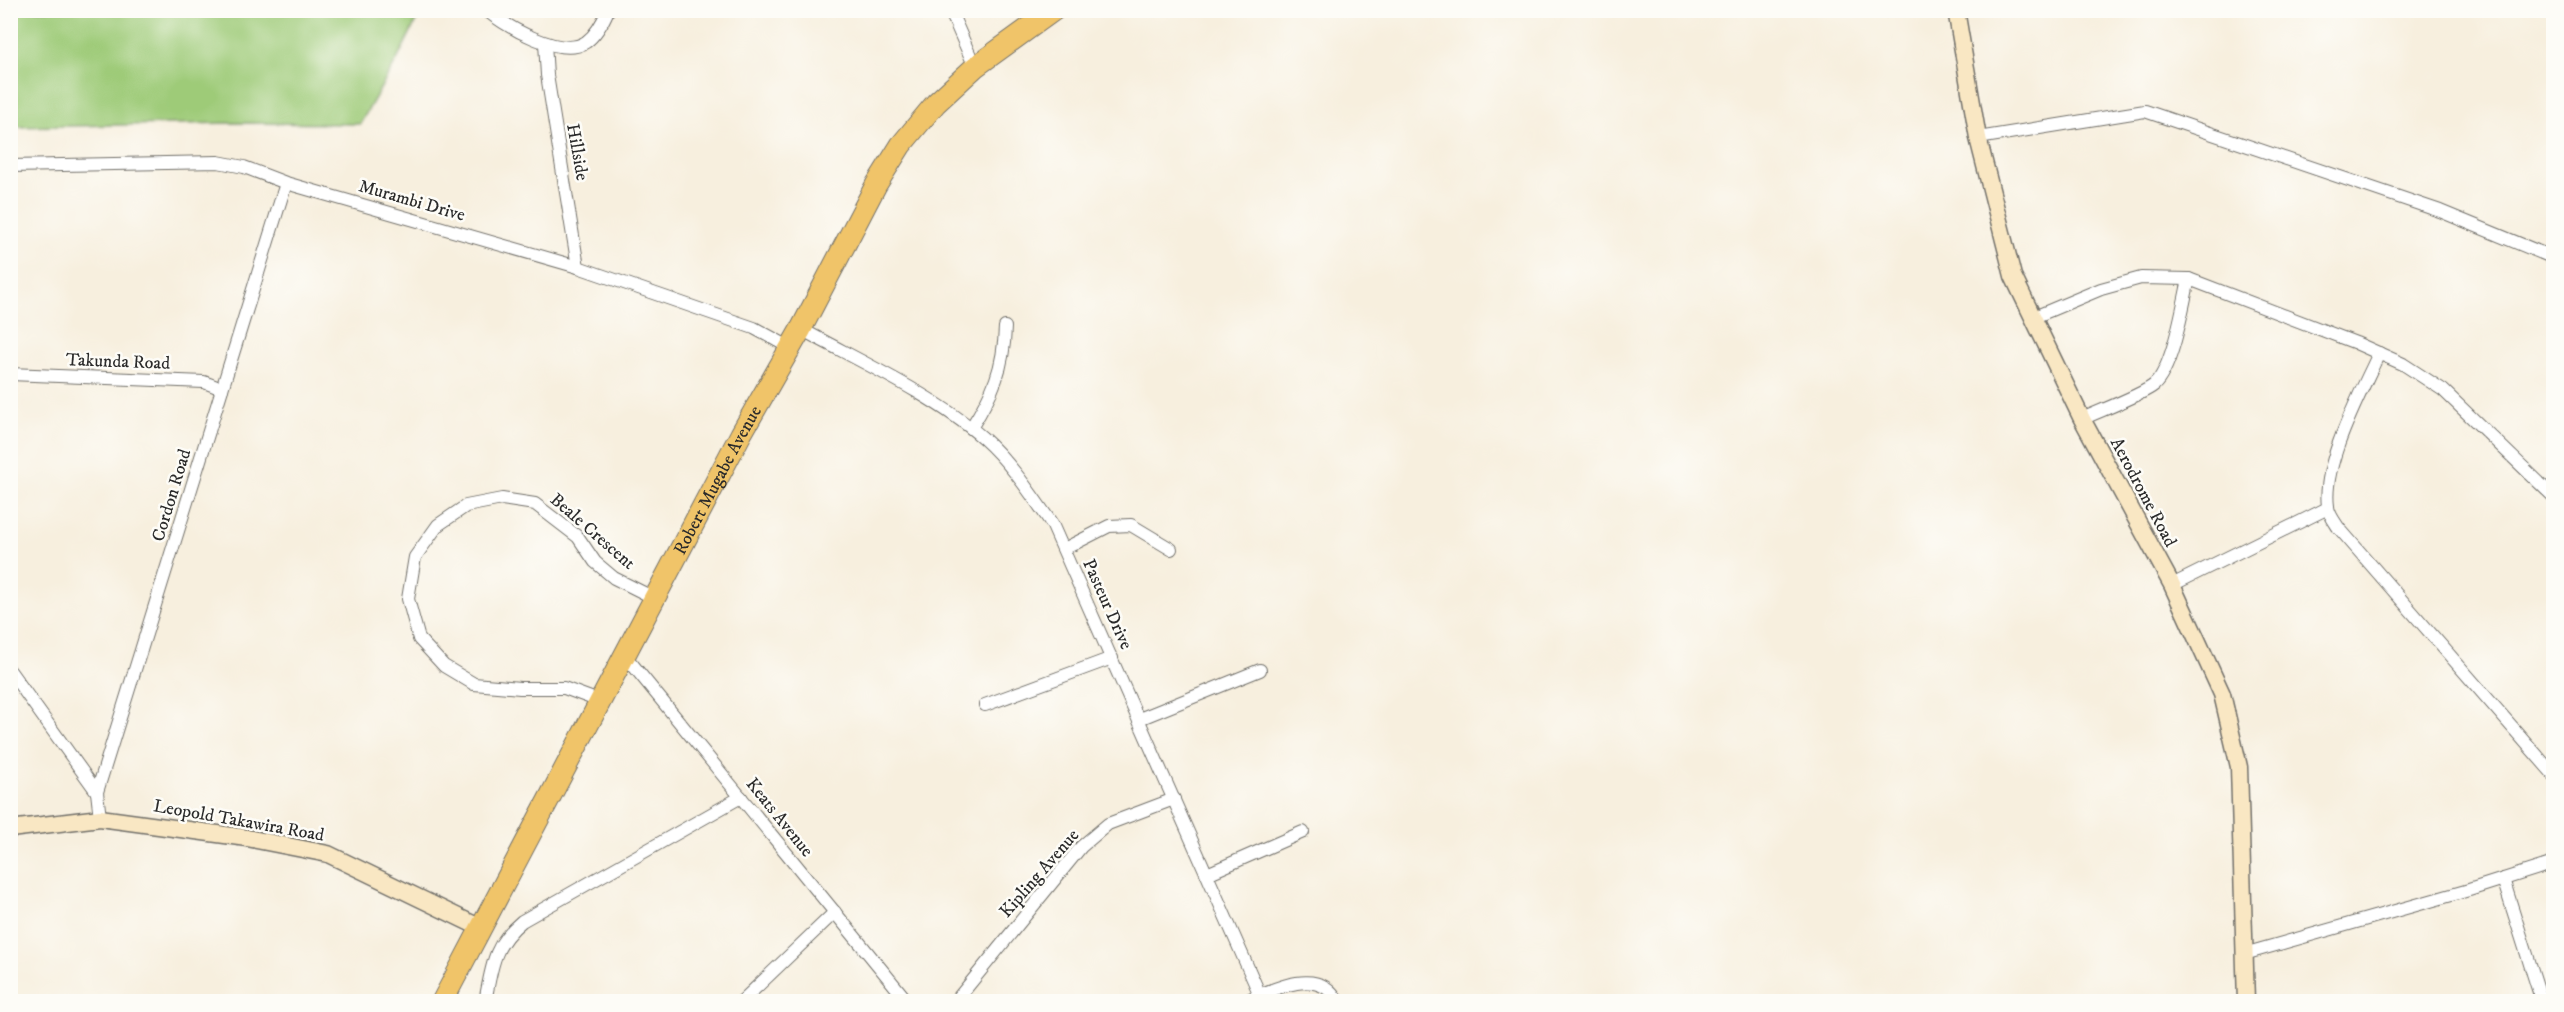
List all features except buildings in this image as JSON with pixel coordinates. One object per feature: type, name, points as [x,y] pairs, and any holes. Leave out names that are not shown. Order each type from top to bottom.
[{"type":"highway","name":"Robert Mugabe Avenue","points":[[442,1002],[599,700],[789,347],[801,329],[876,185],[900,145],[936,104],[975,67],[1054,10]]},
{"type":"street","points":[[486,10],[500,21],[545,43],[566,46],[585,43],[601,26],[608,10]]},
{"type":"street","points":[[950,10],[975,67]]},
{"type":"street","name":"Aerodrome Road","points":[[1956,10],[1978,138],[2013,276],[2082,419],[2172,585],[2223,694],[2239,767],[2246,1002]]},
{"type":"street","name":"Hillside","points":[[545,43],[546,75],[578,267]]},
{"type":"street","points":[[1978,138],[2145,111],[2440,211],[2553,258]]},
{"type":"street","name":"Murambi Drive","points":[[10,166],[218,162],[244,167],[286,183],[578,267],[754,328],[789,347]]},
{"type":"street","name":"Cordon Road","points":[[100,818],[97,792],[286,183]]},
{"type":"street","points":[[2032,318],[2101,289],[2141,278],[2189,279],[2403,364],[2443,390],[2553,497]]},
{"type":"street","points":[[2082,419],[2152,386],[2163,375],[2177,332],[2189,279]]},
{"type":"street","points":[[971,428],[990,397],[1004,352],[1005,327]]},
{"type":"street","name":"Pasteur Drive","points":[[801,329],[946,409],[971,428],[1017,475],[1052,524],[1260,995]]},
{"type":"street","points":[[2379,353],[2333,460],[2328,488],[2328,508],[2338,527],[2553,775]]},
{"type":"street","name":"Takunda Road","points":[[10,374],[204,382],[222,389]]},
{"type":"street","name":"Beale Crescent","points":[[599,700],[564,688],[520,688],[474,684],[444,666],[419,639],[408,599],[415,557],[438,525],[466,506],[502,499],[535,504],[578,537],[595,562],[614,578],[654,598]]},
{"type":"street","points":[[2172,585],[2328,508]]},
{"type":"street","points":[[1064,549],[1109,526],[1131,525],[1171,549]]},
{"type":"street","name":"Keats Avenue","points":[[623,656],[632,664],[908,1002]]},
{"type":"street","points":[[985,705],[1112,658]]},
{"type":"street","points":[[1139,719],[1260,670]]},
{"type":"street","points":[[10,671],[97,792]]},
{"type":"street","points":[[485,1002],[493,959],[506,935],[522,921],[741,797]]},
{"type":"street","name":"Kipling Avenue","points":[[955,1002],[1081,847],[1108,824],[1174,798]]},
{"type":"street","name":"Leopold Takawira Road","points":[[10,829],[100,818],[247,838],[328,854],[481,928]]},
{"type":"street","points":[[1207,874],[1303,832]]},
{"type":"street","points":[[2244,954],[2553,863]]},
{"type":"street","points":[[2503,879],[2542,1002]]},
{"type":"street","points":[[741,1002],[835,912]]},
{"type":"street","points":[[1244,1002],[1294,983],[1316,982],[1333,991],[1338,1002]]},
{"type":"green space","points":[[10,11],[421,11],[398,58],[360,124],[235,123],[11,127]]}]
